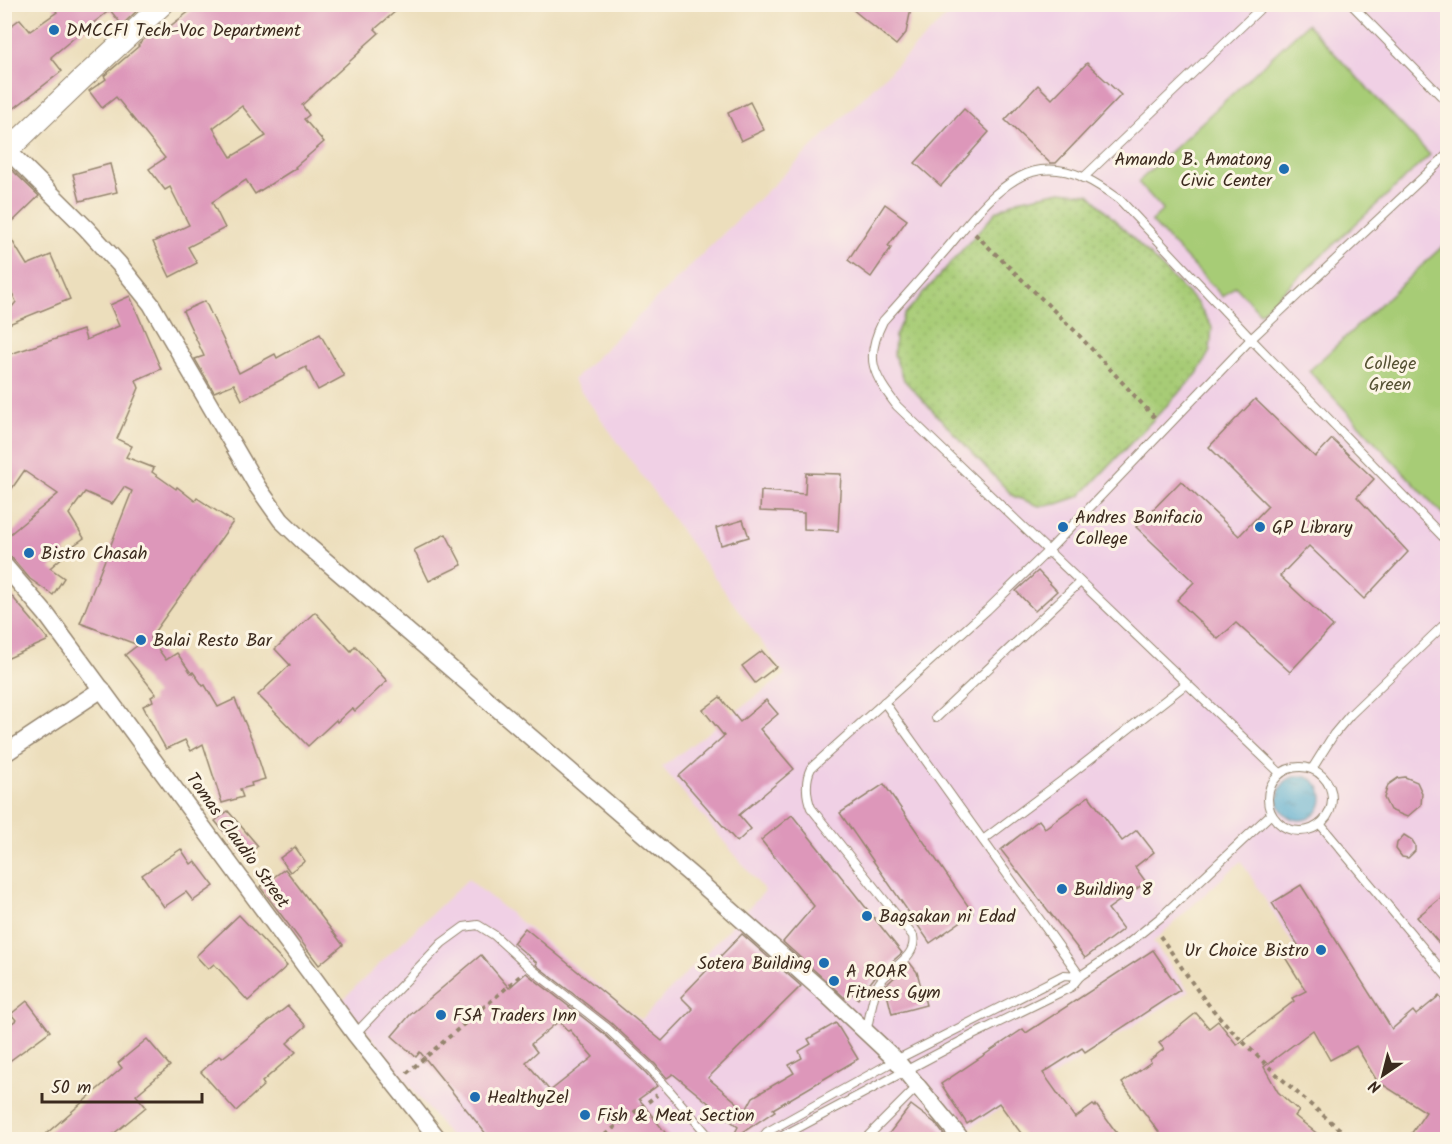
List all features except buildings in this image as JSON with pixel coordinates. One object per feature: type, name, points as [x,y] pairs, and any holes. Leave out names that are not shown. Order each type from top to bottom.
[{"type":"street","points":[[163,4],[5,151],[86,228],[151,304],[257,486],[281,520],[307,545],[697,880],[866,1032],[901,1066],[963,1140]]},
{"type":"street","name":"Tomas Claudio Street","points":[[4,565],[46,614],[355,1034],[439,1140]]},
{"type":"street","points":[[4,754],[102,689]]},
{"type":"lane","points":[[1083,178],[1265,4]]},
{"type":"lane","points":[[1351,4],[1448,103]]},
{"type":"lane","points":[[866,1032],[878,985],[907,957],[914,945],[914,940],[811,808],[808,797],[808,776],[811,768],[987,610],[1048,551],[1251,339],[1448,154]]},
{"type":"lane","points":[[1280,773],[897,406],[879,382],[873,362],[873,341],[883,321],[990,199],[1018,178],[1040,170],[1068,171],[1096,183],[1120,200],[1448,542]]},
{"type":"lane","points":[[936,718],[1080,582]]},
{"type":"lane","points":[[1312,769],[1334,734],[1350,715],[1448,621]]},
{"type":"lane","points":[[983,840],[1186,684]]},
{"type":"lane","points":[[884,702],[1080,976]]},
{"type":"lane","points":[[1296,767],[1312,769],[1327,781],[1332,799],[1331,809],[1320,824],[1303,831],[1293,831],[1277,822],[1271,814],[1267,796],[1280,773],[1296,767]]},
{"type":"lane","points":[[761,1140],[767,1132],[901,1066],[973,1035],[1071,988],[1080,976],[1152,925],[1214,870],[1271,814]]},
{"type":"lane","points":[[1320,824],[1448,978]]},
{"type":"lane","points":[[355,1034],[442,943],[464,927],[478,925],[607,1028],[651,1069],[712,1140]]},
{"type":"lane","points":[[775,1140],[1064,975],[1080,976]]},
{"type":"lane","points":[[864,1140],[918,1086]]},
{"type":"path","points":[[966,226],[1075,331],[1165,428]]},
{"type":"path","points":[[1152,925],[1213,1010],[1254,1053],[1353,1140]]},
{"type":"path","points":[[394,1084],[530,968]]},
{"type":"path","points":[[598,1140],[667,1087]]},
{"type":"shaded area","name":"Andres Bonifacio College","points":[[958,5],[1447,5],[1447,1098],[1360,1051],[1241,861],[1153,942],[1189,991],[952,1139],[452,1139],[342,1000],[468,879],[641,1020],[765,891],[662,767],[785,675],[573,380]]},
{"type":"green space","name":"Amando B. Amatong Civic Center","points":[[1307,24],[1430,155],[1260,313],[1235,286],[1223,297],[1151,221],[1163,210],[1138,182]]},
{"type":"green space","points":[[1061,191],[1089,194],[1198,304],[1212,327],[1210,351],[1197,374],[1080,496],[1057,504],[1039,506],[1013,496],[904,380],[894,355],[895,336],[904,315],[997,211],[1018,200]]},
{"type":"green space","name":"College Green","points":[[1447,242],[1447,519],[1309,371]]},
{"type":"water","points":[[1300,776],[1309,777],[1316,782],[1321,789],[1321,807],[1316,814],[1309,819],[1300,820],[1291,819],[1284,814],[1279,807],[1278,798],[1279,789],[1284,782],[1291,777]]},
{"type":"place","name":"DMCCFI Tech-Voc Department","points":[[54,30]]},
{"type":"place","name":"Amando B. Amatong Civic Center","points":[[1284,169]]},
{"type":"place","name":"Andres Bonifacio College","points":[[1063,527]]},
{"type":"place","name":"GP Library","points":[[1260,527]]},
{"type":"place","name":"Bistro Chasah","points":[[29,553]]},
{"type":"place","name":"Balai Resto Bar","points":[[141,640]]},
{"type":"place","name":"Building 8","points":[[1062,889]]},
{"type":"place","name":"Bagsakan ni Edad","points":[[867,916]]},
{"type":"place","name":"Ur Choice Bistro","points":[[1321,950]]},
{"type":"place","name":"Sotera Building","points":[[824,963]]},
{"type":"place","name":"A ROAR Fitness Gym","points":[[834,981]]},
{"type":"place","name":"FSA Traders Inn","points":[[441,1015]]},
{"type":"place","name":"HealthyZel","points":[[475,1097]]},
{"type":"place","name":"Fish & Meat Section","points":[[585,1115]]}]
